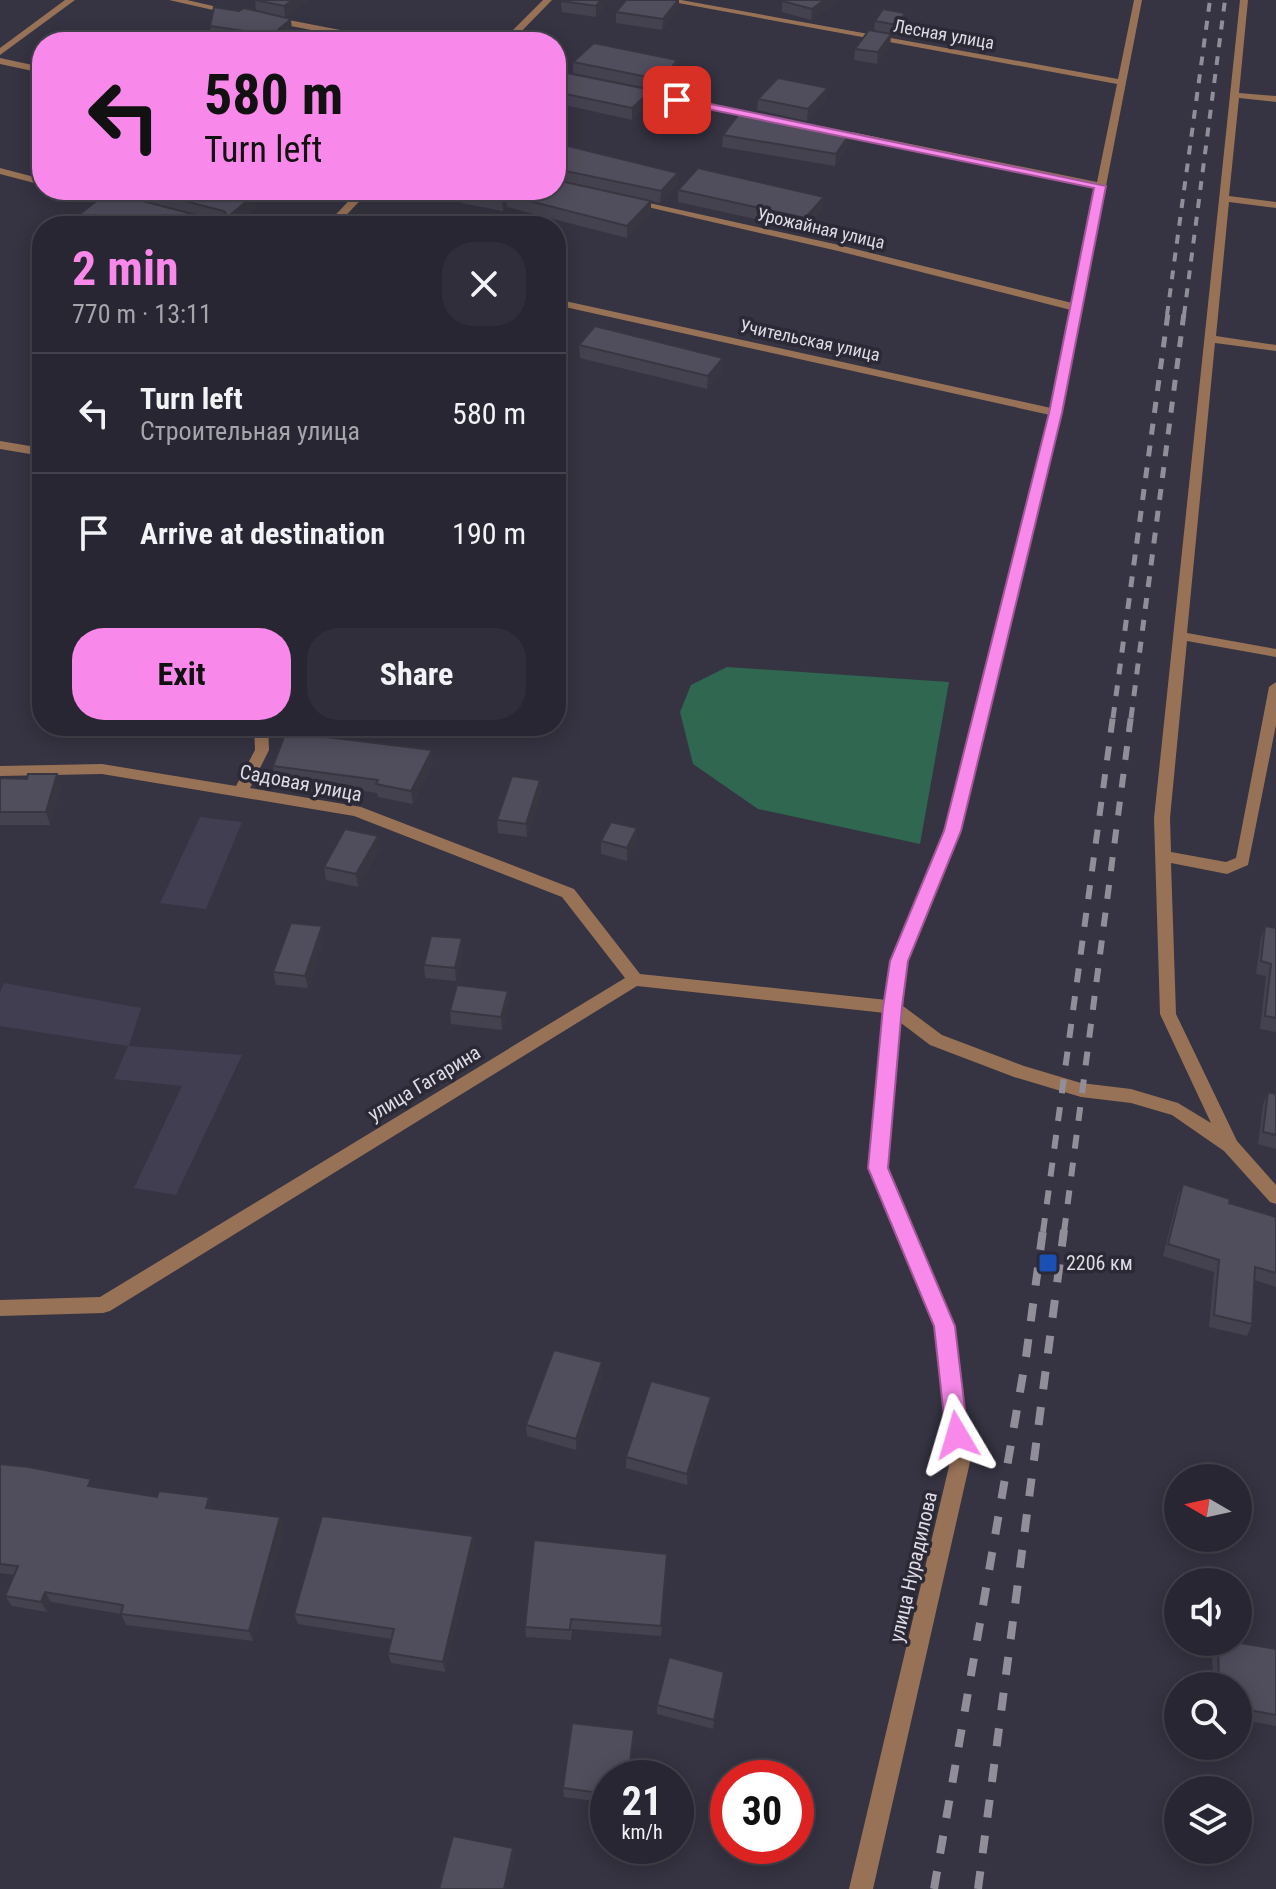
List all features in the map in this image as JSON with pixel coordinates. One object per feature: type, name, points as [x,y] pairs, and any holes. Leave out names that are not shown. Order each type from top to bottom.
[{"type":"street","points":[[0,52],[71,0]]},
{"type":"street","points":[[173,0],[250,15]]},
{"type":"street","points":[[516,32],[548,0]]},
{"type":"street","name":"Лесная улица","points":[[666,0],[1121,82]]},
{"type":"street","name":"улица Нурадилова","points":[[861,1889],[960,1462],[944,1326],[878,1168],[892,1007],[899,961],[953,831],[1056,413],[1138,0]]},
{"type":"street","points":[[1230,1146],[1168,1014],[1162,818],[1244,0]]},
{"type":"street","points":[[265,18],[336,32]]},
{"type":"street","points":[[0,61],[32,68]]},
{"type":"street","points":[[618,88],[774,120]]},
{"type":"street","points":[[1236,95],[1276,99]]},
{"type":"street","points":[[821,129],[1101,186]]},
{"type":"street","points":[[0,171],[32,179]]},
{"type":"street","points":[[1224,198],[1276,205]]},
{"type":"street","name":"Урожайная улица","points":[[616,199],[839,248],[1077,308]]},
{"type":"street","points":[[116,200],[133,204]]},
{"type":"street","points":[[340,216],[355,200]]},
{"type":"street","name":"Учительская улица","points":[[566,304],[1056,413]]},
{"type":"street","points":[[1210,339],[1276,348]]},
{"type":"street","points":[[0,445],[32,450]]},
{"type":"street","points":[[1180,636],[1276,653]]},
{"type":"street","points":[[1163,856],[1227,868],[1243,861],[1276,687]]},
{"type":"street","points":[[241,791],[262,750],[261,736]]},
{"type":"street","name":"Садовая улица","points":[[0,771],[102,769],[356,811],[568,893],[635,980]]},
{"type":"street","points":[[635,980],[892,1007],[936,1040],[1020,1072],[1081,1090],[1131,1096],[1178,1110],[1230,1146],[1276,1197]]},
{"type":"street","name":"улица Гагарина","points":[[0,1308],[103,1305],[635,980]]},
{"type":"shaded area","points":[[200,817],[242,822],[206,909],[160,903]]},
{"type":"shaded area","points":[[4,983],[141,1008],[129,1046],[242,1055],[176,1195],[134,1188],[182,1086],[114,1079],[128,1046],[0,1026],[0,992]]},
{"type":"green space","points":[[727,667],[949,682],[920,844],[758,809],[693,764],[680,712],[691,685]]},
{"type":"building","points":[[255,0],[293,0],[284,6]]},
{"type":"building","points":[[563,0],[601,0],[596,6]]},
{"type":"building","points":[[626,0],[678,0],[663,19],[616,12]]},
{"type":"building","points":[[784,0],[824,0],[812,9]]},
{"type":"building","points":[[214,7],[239,11],[244,8],[291,19],[276,32],[210,26]]},
{"type":"building","points":[[883,9],[905,13],[897,25],[875,21]]},
{"type":"building","points":[[869,30],[891,34],[878,52],[855,49]]},
{"type":"building","points":[[594,43],[677,60],[662,80],[573,62]]},
{"type":"building","points":[[566,73],[652,90],[632,108],[566,94]]},
{"type":"building","points":[[778,78],[828,88],[808,109],[758,99]]},
{"type":"building","points":[[742,110],[851,132],[836,154],[723,135]]},
{"type":"building","points":[[566,145],[678,173],[661,191],[566,171]]},
{"type":"building","points":[[698,168],[824,197],[805,218],[678,190]]},
{"type":"building","points":[[566,182],[651,201],[627,226],[526,200],[566,200]]},
{"type":"building","points":[[98,200],[139,200],[200,216],[77,216]]},
{"type":"building","points":[[181,200],[248,200],[229,216],[211,216],[226,214]]},
{"type":"building","points":[[595,326],[723,358],[708,376],[579,345]]},
{"type":"building","points":[[284,736],[318,736],[432,750],[411,791],[376,784],[378,780],[273,766]]},
{"type":"building","points":[[28,774],[57,774],[46,812],[0,812],[0,778],[27,779]]},
{"type":"building","points":[[512,776],[540,780],[526,824],[497,820]]},
{"type":"building","points":[[611,822],[637,828],[627,848],[601,841]]},
{"type":"building","points":[[345,829],[378,836],[356,874],[324,867]]},
{"type":"building","points":[[291,923],[322,926],[305,976],[273,972]]},
{"type":"building","points":[[1265,926],[1276,928],[1276,1018],[1265,1016],[1271,964],[1261,961]]},
{"type":"building","points":[[431,936],[462,938],[455,968],[424,965]]},
{"type":"building","points":[[457,985],[508,991],[501,1017],[450,1011]]},
{"type":"building","points":[[1268,1092],[1276,1094],[1276,1135],[1263,1132]]},
{"type":"building","points":[[1183,1184],[1230,1199],[1229,1203],[1276,1217],[1276,1273],[1255,1267],[1252,1324],[1214,1315],[1219,1260],[1168,1244]]},
{"type":"building","points":[[554,1350],[602,1362],[576,1439],[526,1425]]},
{"type":"building","points":[[651,1381],[711,1397],[687,1474],[626,1457]]},
{"type":"building","points":[[0,1464],[91,1479],[88,1486],[157,1497],[159,1491],[209,1497],[206,1508],[280,1517],[249,1631],[121,1614],[123,1605],[45,1592],[41,1602],[5,1596],[18,1566],[0,1564]]},
{"type":"building","points":[[322,1516],[473,1536],[443,1662],[388,1653],[394,1629],[294,1614]]},
{"type":"building","points":[[534,1540],[667,1554],[661,1626],[571,1619],[570,1630],[525,1627]]},
{"type":"building","points":[[1252,1645],[1276,1649],[1276,1715],[1252,1711],[1252,1672],[1219,1672],[1218,1656],[1252,1656]]},
{"type":"building","points":[[669,1657],[724,1672],[714,1720],[657,1705]]},
{"type":"building","points":[[572,1723],[634,1730],[630,1760],[590,1760],[590,1792],[563,1788]]},
{"type":"building","points":[[453,1836],[513,1848],[504,1889],[439,1889]]},
{"type":"railway","points":[[1167,315],[1210,0]]},
{"type":"railway","points":[[1184,315],[1225,0]]},
{"type":"railway","points":[[1113,718],[1168,313]]},
{"type":"railway","points":[[1131,718],[1184,313]]},
{"type":"railway","points":[[1043,1232],[1113,716]]},
{"type":"railway","points":[[1064,1232],[1131,716]]},
{"type":"railway","points":[[934,1889],[1026,1357],[1043,1230]]},
{"type":"railway","points":[[978,1889],[1064,1230]]},
{"type":"place","name":"2206 км","points":[[1048,1263]]},
{"type":"route","points":[[677,100],[1101,186],[1056,413],[953,831],[899,961],[892,1007],[878,1168],[944,1326],[957,1435]]}]
